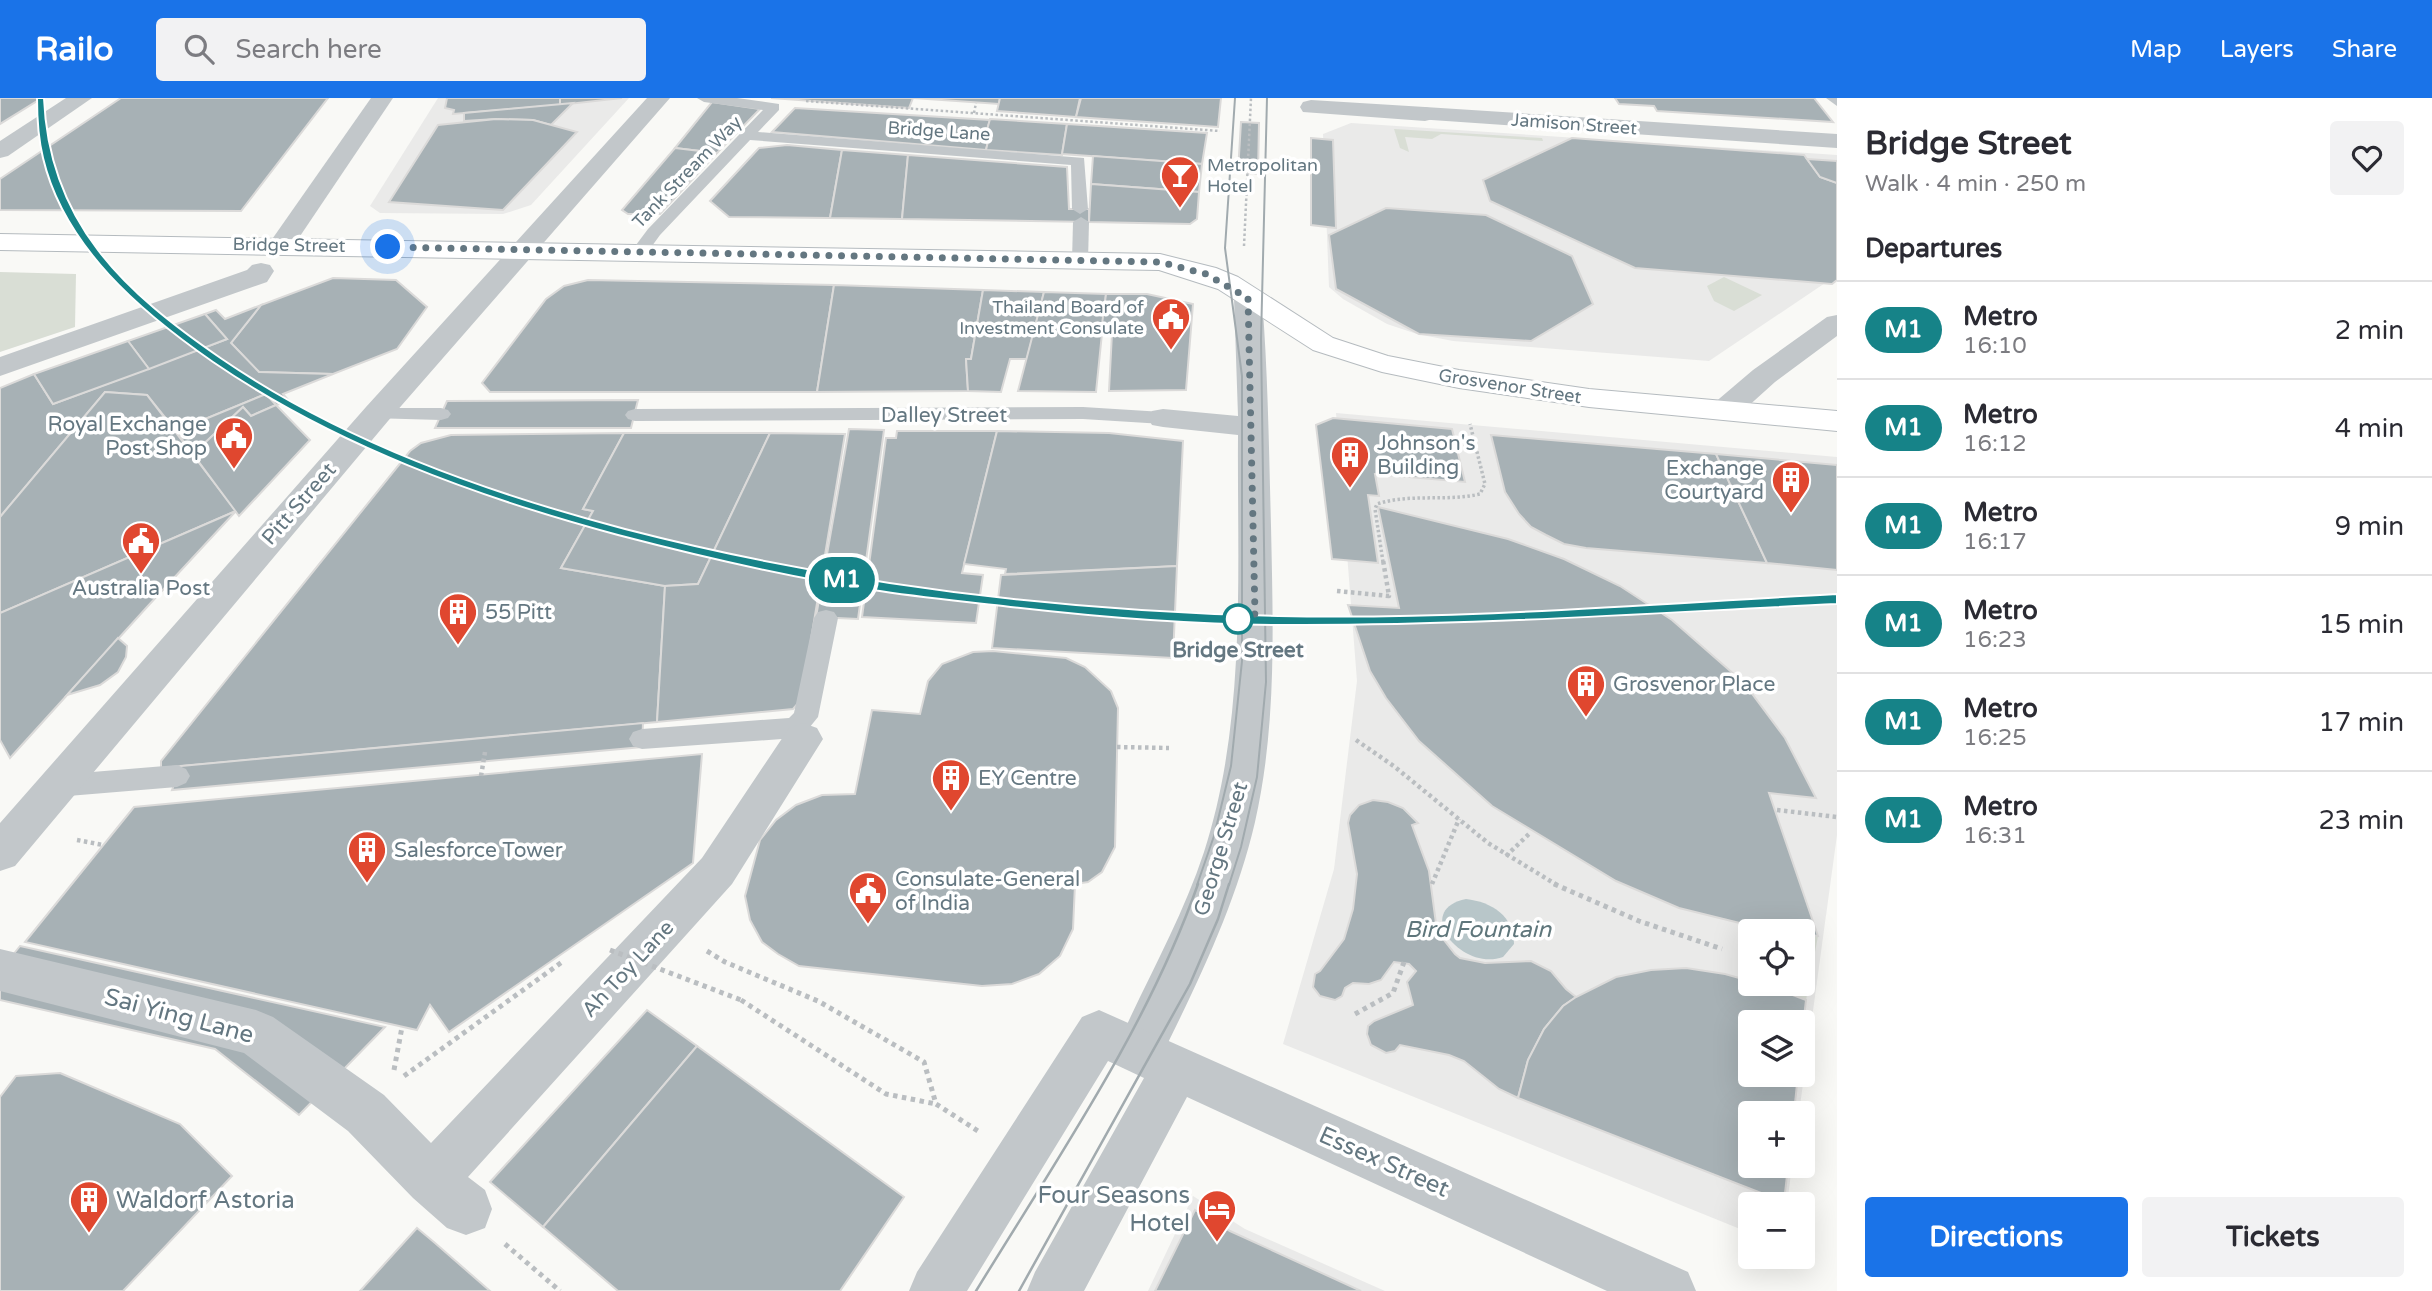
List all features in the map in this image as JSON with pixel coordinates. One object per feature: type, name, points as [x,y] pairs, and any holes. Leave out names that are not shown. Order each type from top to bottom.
[{"type":"main road","name":"Bridge Street","points":[[0,242],[1160,262],[1206,274]]},
{"type":"main road","name":"Grosvenor Street","points":[[1206,274],[1323,344],[1382,363],[1459,379],[1589,398],[1837,421]]},
{"type":"street","points":[[0,151],[80,98]]},
{"type":"street","points":[[281,245],[382,98]]},
{"type":"street","name":"Pitt Street","points":[[0,853],[377,414],[659,98]]},
{"type":"street","name":"Jamison Street","points":[[1311,107],[1837,141]]},
{"type":"street","points":[[0,367],[257,276],[261,271]]},
{"type":"street","name":"George Street","points":[[1054,1291],[1138,1051],[1181,968],[1209,900],[1230,836],[1241,788],[1251,726],[1254,675],[1253,427],[1248,298]]},
{"type":"street","points":[[1724,411],[1764,376],[1837,323]]},
{"type":"street","name":"Dalley Street","points":[[1163,418],[1253,427]]},
{"type":"street","name":"Ah Toy Lane","points":[[448,1195],[717,871],[803,740]]},
{"type":"street","name":"Sai Ying Lane","points":[[0,970],[256,1033],[366,1113],[448,1195]]},
{"type":"street","name":"George Street","points":[[936,1291],[1138,1051]]},
{"type":"street","name":"Essex Street","points":[[1138,1051],[1669,1291]]},
{"type":"lane","name":"Tank Stream Way","points":[[704,98],[775,104]]},
{"type":"lane","points":[[1833,98],[1837,102]]},
{"type":"lane","name":"Tank Stream Way","points":[[638,253],[654,232],[749,136],[775,104]]},
{"type":"lane","name":"Bridge Lane","points":[[749,136],[1079,161],[1080,261]]},
{"type":"lane","name":"Dalley Street","points":[[635,415],[863,422],[1083,413],[1163,418]]},
{"type":"lane","points":[[377,414],[441,414]]},
{"type":"lane","points":[[642,739],[782,729],[801,723],[806,717],[826,618]]},
{"type":"lane","points":[[56,786],[177,776]]},
{"type":"path","points":[[1244,246],[1251,98]]},
{"type":"path","points":[[775,104],[792,100],[1220,131]]},
{"type":"path","points":[[974,113],[976,103]]},
{"type":"path","points":[[1337,591],[1389,596],[1375,509],[1377,504],[1400,497],[1467,498],[1480,494],[1486,485],[1470,424]]},
{"type":"path","points":[[1356,740],[1386,758],[1506,856],[1563,889],[1629,919],[1722,949]]},
{"type":"path","points":[[1118,747],[1168,748]]},
{"type":"path","points":[[481,776],[485,752]]},
{"type":"path","points":[[1777,810],[1837,817]]},
{"type":"path","points":[[1432,884],[1459,819]]},
{"type":"path","points":[[1506,856],[1531,832]]},
{"type":"path","points":[[77,840],[103,845]]},
{"type":"path","points":[[610,950],[741,1000],[886,1094],[936,1104],[988,1137]]},
{"type":"path","points":[[725,962],[818,1001],[924,1062],[936,1104]]},
{"type":"path","points":[[1355,1014],[1393,993],[1404,962]]},
{"type":"path","points":[[402,1077],[540,976]]},
{"type":"path","points":[[518,1256],[560,1291]]},
{"type":"shaded area","points":[[438,98],[629,98],[531,205],[503,214],[380,213],[370,206]]},
{"type":"shaded area","points":[[1351,123],[1837,155],[1837,275],[1709,361],[1453,341],[1417,334],[1387,324],[1343,299],[1329,287],[1323,134]]},
{"type":"shaded area","points":[[1394,129],[1542,138],[1543,141],[1441,134],[1432,139],[1405,137],[1409,152],[1400,148]]},
{"type":"shaded area","points":[[0,272],[76,274],[75,327],[0,352]]},
{"type":"shaded area","points":[[1724,277],[1762,295],[1734,311],[1714,301],[1707,286]]},
{"type":"shaded area","points":[[1336,413],[1837,457],[1837,835],[1815,996],[1815,919],[1738,919],[1738,996],[1815,996],[1813,1010],[1738,1010],[1738,1087],[1803,1087],[1801,1101],[1738,1101],[1738,1178],[1790,1178],[1789,1192],[1738,1192],[1738,1228],[1283,1044],[1334,869],[1357,681]]},
{"type":"shaded area","name":"Four Seasons Hotel","points":[[1193,1196],[1245,1229],[1385,1291],[1148,1291]]},
{"type":"water","name":"Bird Fountain","points":[[1466,899],[1493,907],[1506,918],[1514,944],[1503,957],[1487,959],[1472,956],[1448,938],[1443,926],[1443,915],[1450,905]]},
{"type":"building","points":[[0,98],[42,98],[0,124]]},
{"type":"building","points":[[121,98],[328,98],[241,211],[0,210],[0,179]]},
{"type":"building","points":[[447,98],[560,98],[560,105],[453,114],[454,110],[445,108]]},
{"type":"building","points":[[560,98],[622,98],[560,105]]},
{"type":"building","points":[[771,98],[913,98],[909,108]]},
{"type":"building","points":[[913,98],[1000,98],[999,104]]},
{"type":"building","points":[[1000,98],[1080,98],[1076,117],[997,111]]},
{"type":"building","points":[[1081,98],[1221,98],[1218,127],[1076,117]]},
{"type":"building","points":[[1615,98],[1814,98],[1833,122],[1657,111],[1654,106],[1619,104]]},
{"type":"building","points":[[712,102],[760,109],[717,153],[675,148]]},
{"type":"building","points":[[573,103],[551,125],[533,120],[464,121],[464,113]]},
{"type":"building","points":[[795,108],[990,120],[985,137],[989,137],[986,150],[772,132]]},
{"type":"building","points":[[496,119],[533,120],[577,132],[503,210],[389,202],[438,125]]},
{"type":"building","points":[[990,119],[1067,124],[1062,155],[986,150],[989,137],[985,137]]},
{"type":"building","points":[[1241,122],[1259,123],[1258,174],[1238,172]]},
{"type":"building","points":[[1067,124],[1207,133],[1202,164],[1062,154]]},
{"type":"building","points":[[1311,138],[1333,140],[1336,228],[1311,225]]},
{"type":"building","points":[[1572,138],[1804,155],[1820,177],[1837,183],[1837,280],[1832,284],[1635,268],[1490,201],[1483,180]]},
{"type":"building","points":[[787,145],[842,150],[830,218],[729,217],[710,201],[759,148]]},
{"type":"building","points":[[675,148],[717,153],[660,214],[628,214],[622,210]]},
{"type":"building","points":[[842,150],[908,155],[902,219],[830,218]]},
{"type":"building","points":[[908,155],[1067,167],[1069,209],[1089,209],[1089,222],[902,219]]},
{"type":"building","points":[[1093,156],[1202,164],[1199,192],[1091,184]]},
{"type":"building","points":[[1807,159],[1837,161],[1837,183],[1820,177]]},
{"type":"building","points":[[1091,184],[1199,192],[1197,219],[1190,224],[1089,222]]},
{"type":"building","points":[[1386,208],[1486,215],[1572,256],[1593,304],[1531,341],[1419,334],[1336,289],[1329,235]]},
{"type":"building","points":[[333,278],[396,280],[427,307],[397,349],[333,374],[259,372],[231,343],[261,305]]},
{"type":"building","points":[[588,280],[834,285],[817,392],[490,392],[482,383],[546,299],[564,286]]},
{"type":"building","points":[[834,285],[983,290],[971,359],[966,359],[968,391],[817,392]]},
{"type":"building","points":[[983,290],[1044,292],[1027,359],[1010,359],[1001,392],[968,391],[966,359],[971,359]]},
{"type":"building","points":[[1044,292],[1106,294],[1096,392],[1018,391]]},
{"type":"building","points":[[1106,294],[1147,294],[1193,304],[1186,390],[1109,391],[1112,333],[1101,332]]},
{"type":"building","points":[[261,305],[231,343],[259,372],[333,374],[283,394],[289,401],[276,405],[266,394],[176,431],[147,395],[105,392],[0,517],[0,388],[34,374],[53,404],[227,339],[205,314],[216,310],[225,319]]},
{"type":"building","points":[[205,314],[227,339],[149,369],[128,341]]},
{"type":"building","points":[[128,341],[149,369],[53,404],[34,374]]},
{"type":"building","points":[[105,392],[147,395],[236,511],[0,613],[0,517]]},
{"type":"building","points":[[266,394],[276,405],[251,416],[243,407],[193,454],[176,431]]},
{"type":"building","points":[[638,400],[631,428],[435,428],[447,401]]},
{"type":"building","points":[[276,405],[310,440],[239,516],[193,454],[243,407],[251,416]]},
{"type":"building","name":"Johnson's Building","points":[[1333,418],[1452,429],[1465,482],[1375,474],[1379,496],[1368,495],[1378,563],[1332,559],[1316,425]]},
{"type":"building","points":[[849,429],[884,430],[858,619],[816,617]]},
{"type":"building","points":[[897,431],[997,431],[962,573],[983,575],[976,623],[862,617],[886,438],[896,438]]},
{"type":"building","points":[[997,431],[1109,433],[1183,441],[1177,566],[1005,574],[1006,569],[964,564]]},
{"type":"building","name":"55 Pitt","points":[[624,433],[583,509],[593,511],[561,568],[665,586],[657,722],[161,768],[161,761],[410,451],[421,443],[451,435]]},
{"type":"building","points":[[624,433],[770,433],[698,584],[665,586],[561,568],[593,511],[583,509]]},
{"type":"building","points":[[770,433],[845,434],[801,700],[793,709],[657,722],[665,586],[698,584]]},
{"type":"building","points":[[1491,435],[1716,454],[1767,563],[1564,544],[1531,527],[1519,514],[1505,492]]},
{"type":"building","name":"Exchange Courtyard","points":[[1716,454],[1837,465],[1837,570],[1767,563]]},
{"type":"building","name":"Grosvenor Place","points":[[1378,507],[1508,539],[1564,559],[1620,586],[1672,620],[1744,683],[1785,738],[1816,798],[1769,793],[1812,919],[1738,919],[1738,923],[1679,908],[1616,881],[1492,806],[1419,741],[1386,698],[1370,671],[1348,605],[1399,608]]},
{"type":"building","points":[[236,511],[10,758],[0,740],[0,613]]},
{"type":"building","points":[[1177,566],[1173,658],[992,648],[1001,575]]},
{"type":"building","points":[[118,638],[127,646],[126,657],[118,672],[100,685],[67,695]]},
{"type":"building","name":"EY Centre","points":[[993,651],[1066,658],[1085,667],[1111,691],[1118,708],[1115,847],[1102,872],[1088,882],[1075,884],[1073,929],[1060,956],[1039,974],[1012,984],[982,986],[799,966],[762,942],[750,920],[745,896],[760,840],[776,820],[796,805],[822,795],[855,794],[872,710],[920,714],[928,681],[942,664],[973,652]]},
{"type":"building","points":[[643,723],[642,747],[172,790],[181,766]]},
{"type":"building","name":"Salesforce Tower","points":[[702,754],[693,863],[449,1032],[430,1005],[417,1030],[25,942],[134,807]]},
{"type":"building","points":[[1373,800],[1403,808],[1418,823],[1412,825],[1429,871],[1437,931],[1455,954],[1460,958],[1485,963],[1531,961],[1551,971],[1576,997],[1563,1006],[1544,1029],[1528,1060],[1518,1098],[1499,1089],[1464,1061],[1449,1055],[1400,1045],[1395,1051],[1386,1053],[1371,1045],[1367,1034],[1368,1026],[1413,1005],[1407,982],[1416,971],[1409,964],[1394,962],[1381,980],[1369,984],[1353,983],[1335,1000],[1320,996],[1313,987],[1315,974],[1344,939],[1353,909],[1357,874],[1348,823],[1350,815],[1359,805]]},
{"type":"building","points":[[20,946],[385,1027],[299,1115],[215,1049],[0,1000],[0,971]]},
{"type":"building","points":[[1686,968],[1725,974],[1738,978],[1738,996],[1796,996],[1806,1000],[1805,1010],[1738,1010],[1738,1087],[1797,1087],[1795,1101],[1738,1101],[1738,1178],[1787,1178],[1785,1192],[1758,1192],[1518,1098],[1528,1060],[1544,1029],[1563,1006],[1616,977],[1651,970]]},
{"type":"building","points":[[647,1010],[697,1046],[543,1227],[490,1182]]},
{"type":"building","points":[[697,1046],[904,1197],[840,1291],[618,1291],[543,1227]]},
{"type":"building","name":"Waldorf Astoria","points":[[60,1073],[180,1124],[232,1176],[123,1291],[0,1291],[0,1097],[16,1076]]},
{"type":"building","name":"Four Seasons Hotel","points":[[1195,1210],[1230,1231],[1361,1291],[1155,1291]]},
{"type":"building","points":[[417,1228],[435,1243],[490,1291],[360,1291]]},
{"type":"tram line","points":[[1197,885],[1214,836],[1231,766],[1242,661],[1242,376],[1225,248],[1235,98]]},
{"type":"tram line","points":[[1229,885],[1257,777],[1266,682],[1261,339],[1267,98]]},
{"type":"tram line","points":[[976,1291],[1068,1143],[1126,1042],[1177,938],[1198,884]]},
{"type":"tram line","points":[[1019,1291],[1190,984],[1218,919],[1229,884]]},
{"type":"metro line","name":"M1","points":[[41,98],[42,134],[48,163],[62,201],[92,249],[115,276],[150,309],[191,342],[247,380],[305,413],[365,443],[456,480],[554,514],[697,552],[793,572],[877,586],[1097,612],[1229,619],[1439,619],[1837,599]]},
{"type":"place","name":"Metropolitan Hotel","points":[[1180,209]]},
{"type":"place","name":"Thailand Board of Investment Consulate","points":[[1171,351]]},
{"type":"place","name":"Royal Exchange Post Shop","points":[[234,470]]},
{"type":"place","name":"Johnson's Building","points":[[1350,489]]},
{"type":"place","name":"Exchange Courtyard","points":[[1791,514]]},
{"type":"place","name":"Australia Post","points":[[141,575]]},
{"type":"place","name":"Bridge Street","points":[[1238,619]]},
{"type":"place","name":"55 Pitt","points":[[458,646]]},
{"type":"place","name":"Grosvenor Place","points":[[1586,718]]},
{"type":"place","name":"EY Centre","points":[[951,812]]},
{"type":"place","name":"Salesforce Tower","points":[[367,884]]},
{"type":"place","name":"Consulate-General of India","points":[[868,925]]},
{"type":"place","name":"Waldorf Astoria","points":[[89,1234]]},
{"type":"place","name":"Four Seasons Hotel","points":[[1217,1243]]},
{"type":"route","points":[[388,247],[1160,262],[1206,274],[1228,284],[1248,298],[1251,333],[1255,614],[1238,619]]}]
